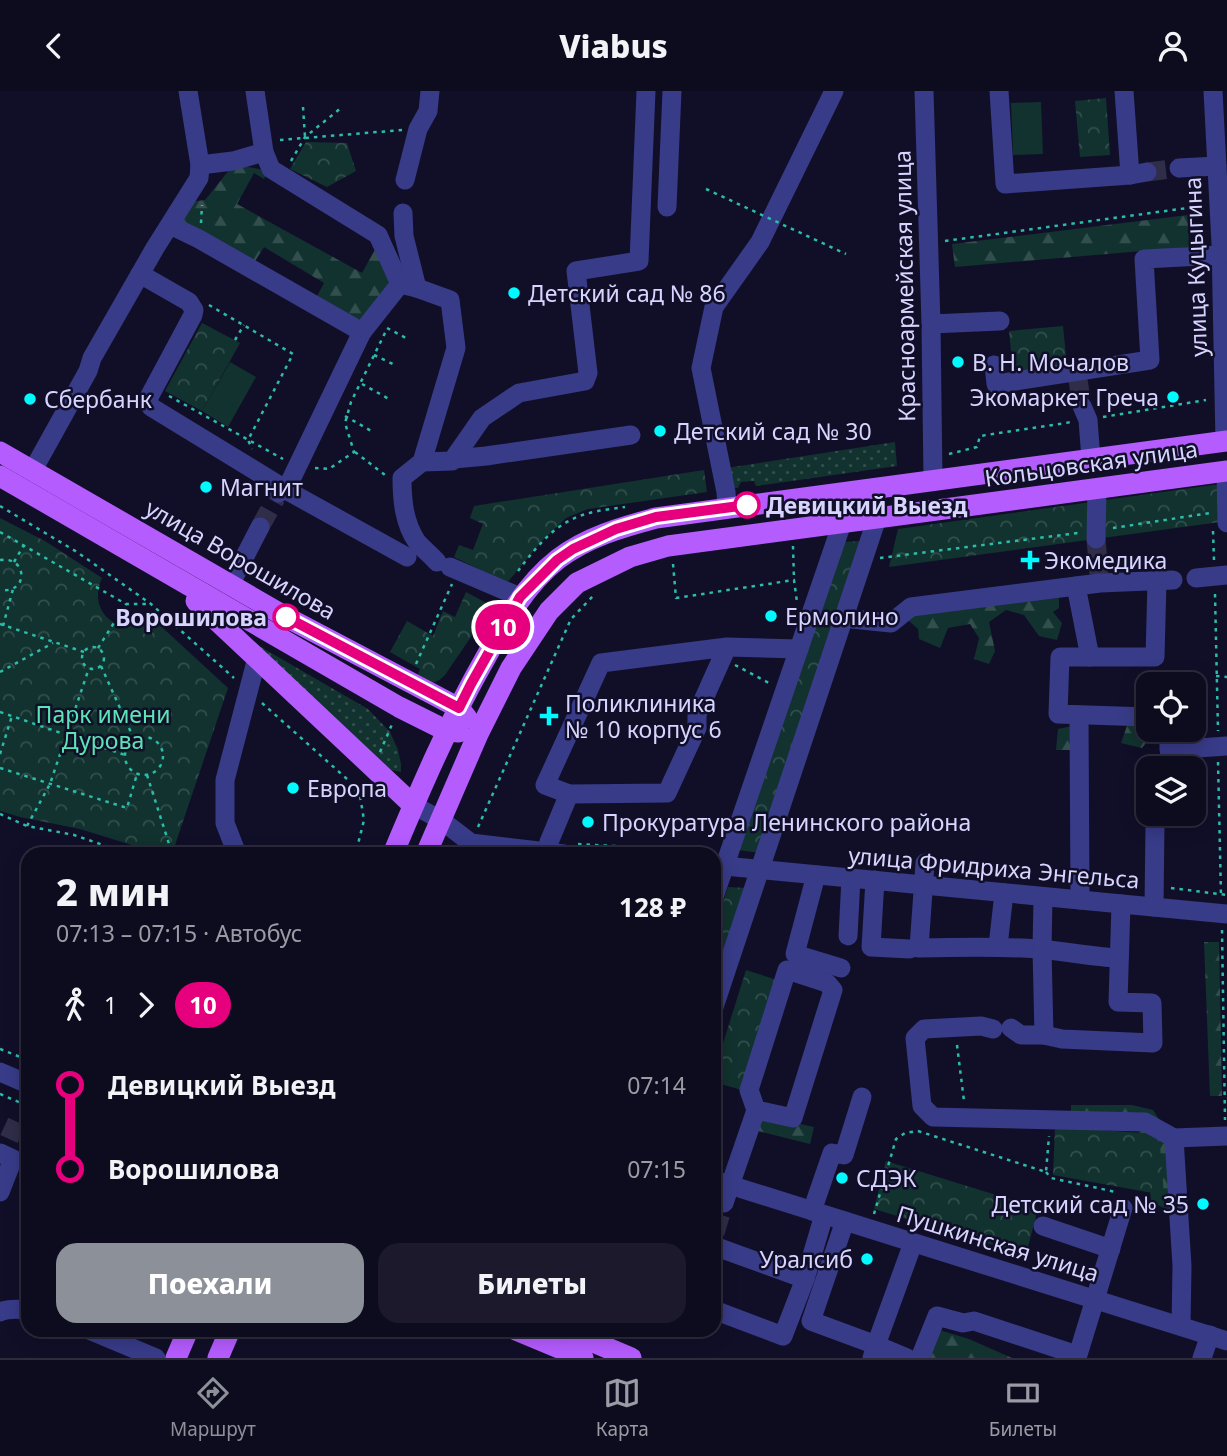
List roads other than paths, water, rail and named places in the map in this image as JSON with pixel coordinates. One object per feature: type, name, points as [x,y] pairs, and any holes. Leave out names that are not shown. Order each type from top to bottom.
[{"type":"main road","name":"Кольцовская улица","points":[[396,847],[447,731],[520,597],[557,560],[573,549],[616,529],[656,517],[1226,442]]},
{"type":"main road","name":"улица Ворошилова","points":[[0,452],[286,617],[459,708]]},
{"type":"main road","name":"Кольцовская улица","points":[[429,847],[478,734],[511,668],[534,632],[549,611],[577,583],[630,557],[668,546],[1226,471]]},
{"type":"main road","points":[[0,476],[399,707],[447,731],[478,734]]},
{"type":"main road","points":[[169,575],[413,805]]},
{"type":"main road","points":[[459,708],[478,734]]},
{"type":"main road","points":[[176,1358],[185,1337]]},
{"type":"main road","points":[[218,1358],[227,1337]]},
{"type":"main road","points":[[536,1337],[562,1346],[583,1358]]},
{"type":"main road","points":[[562,1346],[604,1338],[631,1358]]},
{"type":"street","points":[[33,470],[88,371],[92,358],[199,178],[200,165],[188,91]]},
{"type":"street","points":[[254,91],[263,147],[271,169],[378,235],[409,286],[450,300],[456,348],[422,462],[402,478],[402,499],[407,523],[417,542],[447,570],[520,597]]},
{"type":"street","points":[[405,180],[418,129],[428,111],[430,91]]},
{"type":"street","points":[[454,459],[482,418],[519,393],[585,381],[589,373],[576,271],[639,261],[646,91]]},
{"type":"street","points":[[667,207],[672,91]]},
{"type":"street","points":[[727,507],[701,368],[714,307],[760,242],[834,91]]},
{"type":"street","name":"Красноармейская улица","points":[[924,91],[933,480]]},
{"type":"street","points":[[999,91],[1005,184],[1139,174],[1124,91]]},
{"type":"street","name":"улица Куцыгина","points":[[1213,91],[1223,247],[1226,442]]},
{"type":"street","points":[[200,165],[233,161],[263,147]]},
{"type":"street","points":[[1179,168],[1217,166]]},
{"type":"street","points":[[281,492],[342,374],[369,331],[409,286],[402,213]]},
{"type":"street","points":[[170,225],[369,331]]},
{"type":"street","points":[[994,365],[996,384],[1077,376],[1150,360],[1144,259],[1223,247]]},
{"type":"street","points":[[140,274],[189,303],[194,310],[148,399],[151,407],[281,492],[407,557]]},
{"type":"street","points":[[931,324],[1000,321]]},
{"type":"street","points":[[1082,406],[1088,420],[1091,459]]},
{"type":"street","points":[[422,462],[452,461],[631,435]]},
{"type":"street","points":[[1220,524],[1227,510],[1226,471]]},
{"type":"street","points":[[1096,535],[1097,489]]},
{"type":"street","points":[[721,847],[799,649],[853,491]]},
{"type":"street","points":[[721,986],[877,518]]},
{"type":"street","points":[[230,585],[260,527]]},
{"type":"street","points":[[844,618],[891,623],[911,607],[1076,586],[1100,579],[1165,580],[1155,657],[1060,657],[1058,714],[1136,717]]},
{"type":"street","points":[[1076,586],[1090,657]]},
{"type":"street","points":[[724,652],[696,714],[697,728],[667,793],[569,794],[545,785],[601,663],[724,652],[799,649]]},
{"type":"street","points":[[234,847],[225,823],[225,780],[257,658]]},
{"type":"street","points":[[1079,715],[1080,900]]},
{"type":"street","points":[[1169,742],[1169,750],[1223,746]]},
{"type":"street","points":[[554,847],[569,794]]},
{"type":"street","points":[[413,805],[441,820],[471,843],[512,847]]},
{"type":"street","points":[[1154,907],[1155,826]]},
{"type":"street","name":"улица Фридриха Энгельса","points":[[721,861],[760,869],[816,875],[1154,907],[1225,922]]},
{"type":"street","points":[[925,863],[919,948],[998,946],[1119,958]]},
{"type":"street","points":[[816,875],[795,954],[841,968]]},
{"type":"street","points":[[848,936],[851,878]]},
{"type":"street","points":[[874,880],[871,947],[910,949]]},
{"type":"street","points":[[998,946],[1004,893]]},
{"type":"street","points":[[1043,897],[1044,1035]]},
{"type":"street","points":[[1121,904],[1118,1002],[1152,1003],[1153,1043],[1021,1035],[1002,1028],[981,1026],[924,1029],[915,1038],[922,1106],[933,1117],[1145,1122],[1174,1138],[1226,1136]]},
{"type":"street","points":[[723,1190],[756,1110],[749,1090],[788,970],[827,983],[833,989],[793,1118],[756,1110]]},
{"type":"street","points":[[0,1072],[21,1081]]},
{"type":"street","points":[[721,1313],[783,1336],[805,1279],[832,1153],[844,1155],[862,1097]]},
{"type":"street","points":[[1174,1138],[1182,1266],[1181,1326]]},
{"type":"street","points":[[0,1153],[13,1159],[0,1192]]},
{"type":"street","name":"Пушкинская улица","points":[[723,1190],[845,1221],[1219,1338]]},
{"type":"street","points":[[920,1358],[937,1316],[963,1323],[974,1321],[1068,1352],[1075,1358],[1096,1300],[1123,1208]]},
{"type":"street","points":[[845,1221],[811,1321],[874,1352],[907,1358]]},
{"type":"street","points":[[1043,1226],[1111,1249]]},
{"type":"street","points":[[721,1241],[805,1279]]},
{"type":"street","points":[[874,1352],[913,1243]]},
{"type":"street","points":[[0,1312],[21,1309]]},
{"type":"street","points":[[106,1337],[156,1358]]},
{"type":"street","points":[[1202,1358],[1219,1338]]},
{"type":"tunnel","points":[[1147,172],[1179,168]]},
{"type":"tunnel","points":[[1078,380],[1082,406]]},
{"type":"tunnel","points":[[260,527],[276,498]]},
{"type":"tunnel","points":[[1096,539],[1099,574]]},
{"type":"tunnel","points":[[9,1139],[21,1113]]},
{"type":"tunnel","points":[[721,1213],[724,1203]]},
{"type":"place","name":"Детский сад № 86","points":[[514,293]]},
{"type":"place","name":"В. Н. Мочалов","points":[[958,362]]},
{"type":"place","name":"Экомаркет Греча","points":[[1173,397]]},
{"type":"place","name":"Сбербанк","points":[[30,399]]},
{"type":"place","name":"Детский сад № 30","points":[[660,431]]},
{"type":"place","name":"Магнит","points":[[206,487]]},
{"type":"place","name":"Девицкий Выезд","points":[[747,505]]},
{"type":"place","name":"Экомедика","points":[[1030,560]]},
{"type":"place","name":"Ермолино","points":[[771,616]]},
{"type":"place","name":"Ворошилова","points":[[286,617]]},
{"type":"place","name":"Поликлиника № 10 корпус 6","points":[[549,716]]},
{"type":"place","name":"Европа","points":[[293,788]]},
{"type":"place","name":"Прокуратура Ленинского района","points":[[588,822]]},
{"type":"place","name":"СДЭК","points":[[842,1178]]},
{"type":"place","name":"Детский сад № 35","points":[[1203,1204]]},
{"type":"place","name":"Уралсиб","points":[[867,1259]]},
{"type":"park label","name":"Парк имени Дурова","points":[[103,727]]}]
